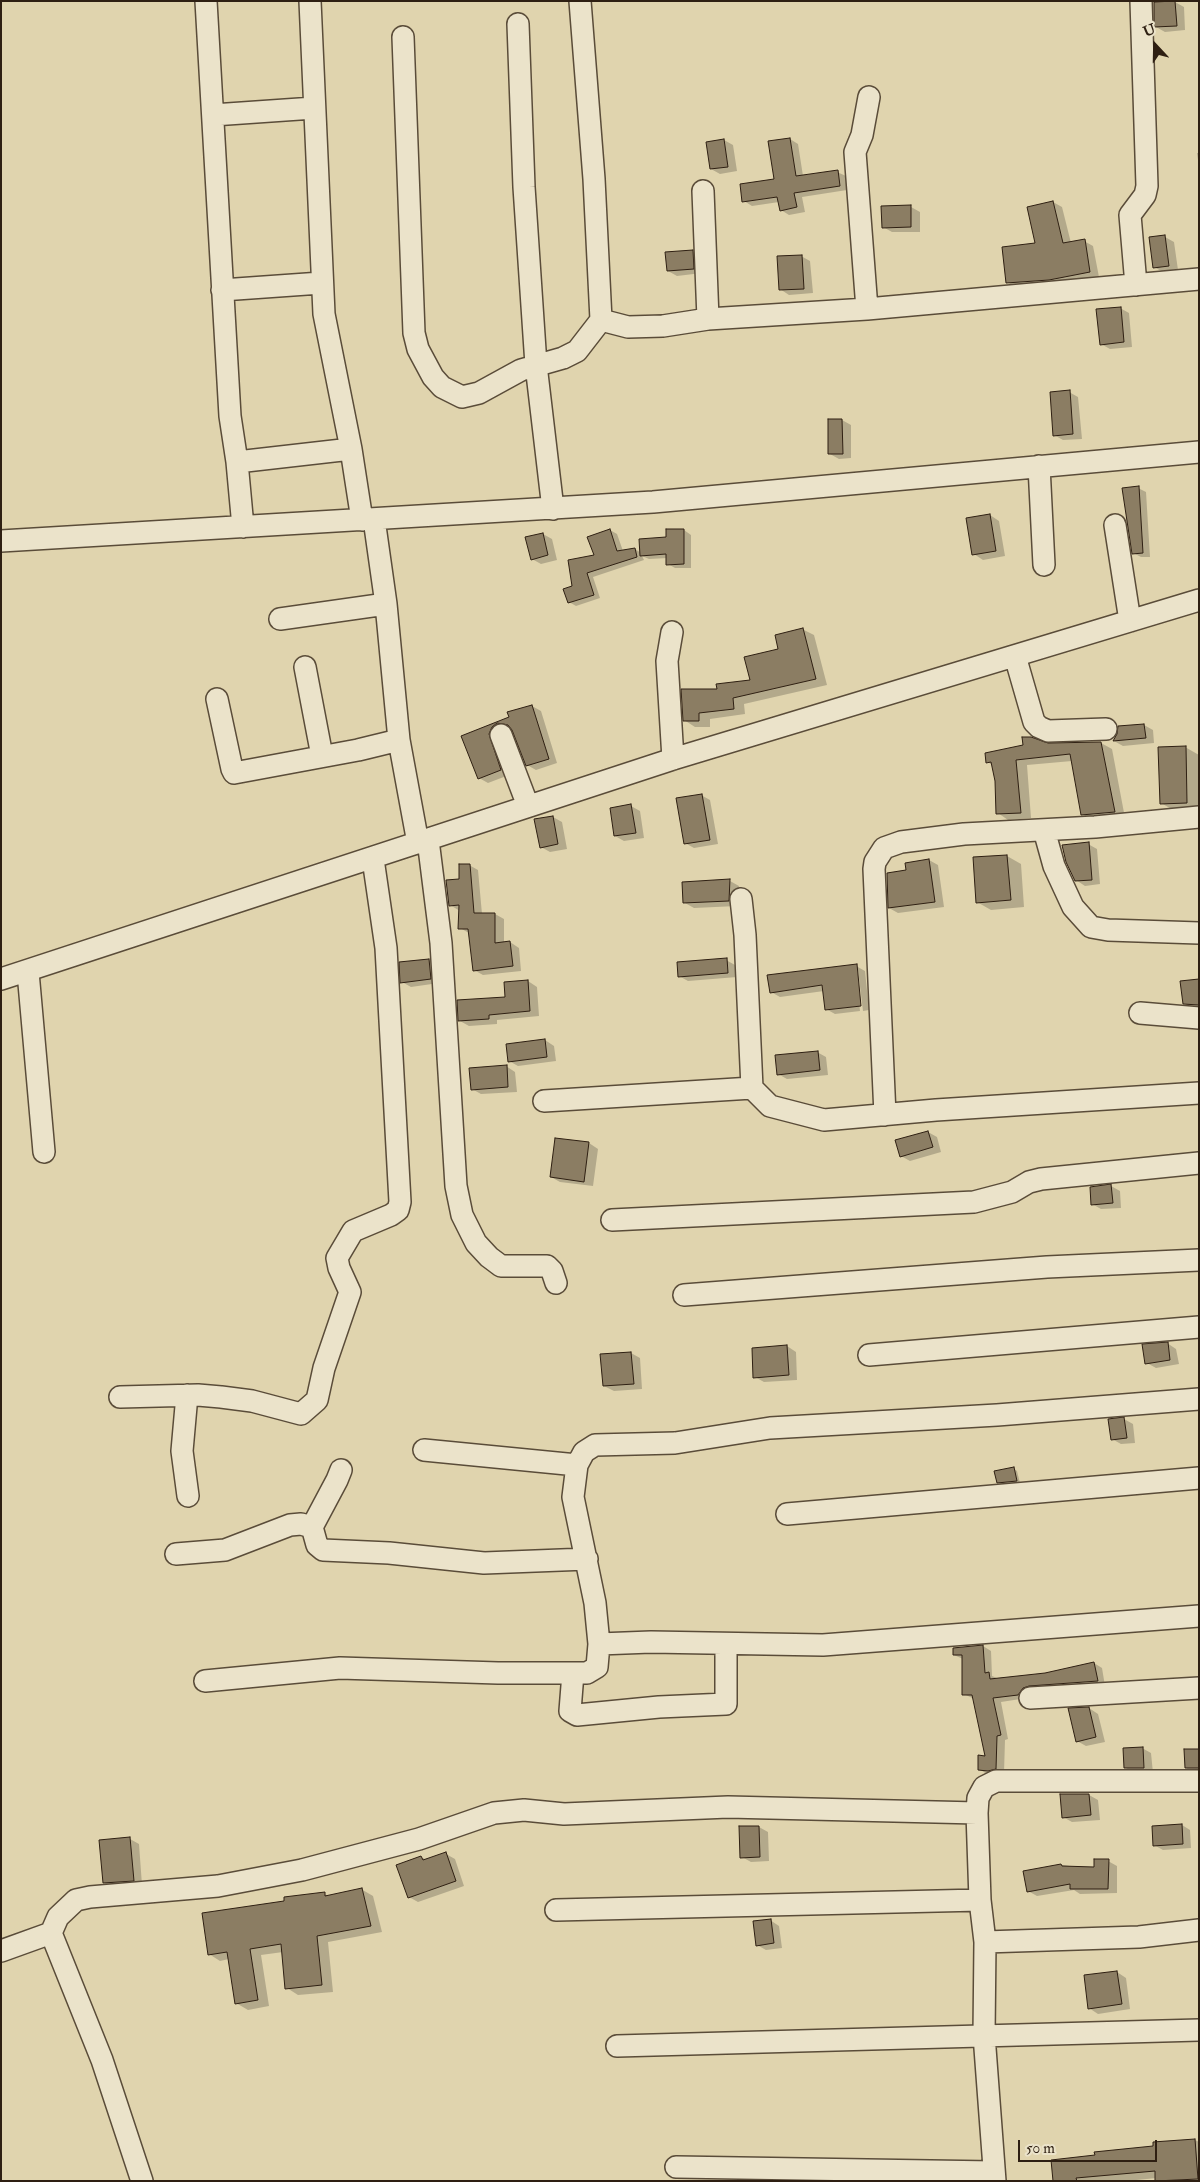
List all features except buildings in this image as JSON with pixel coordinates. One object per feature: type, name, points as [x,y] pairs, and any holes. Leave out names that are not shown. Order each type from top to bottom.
[{"type":"street","points":[[206,1],[230,416],[237,462],[243,527]]},
{"type":"street","points":[[310,1],[321,282],[334,369],[386,604],[398,740],[423,841],[440,943],[456,1186],[462,1216],[476,1243],[489,1258],[501,1266],[547,1266],[552,1271],[556,1283]]},
{"type":"street","points":[[403,37],[414,333],[418,349],[438,383],[462,397],[479,394],[506,376],[562,358],[577,351],[600,320],[601,296],[594,179],[580,1]]},
{"type":"street","points":[[1136,285],[1130,214],[1145,195],[1147,186],[1140,1]]},
{"type":"street","points":[[518,24],[524,187],[536,365],[553,508]]},
{"type":"street","points":[[867,309],[855,152],[862,135],[869,97]]},
{"type":"street","points":[[213,115],[314,108]]},
{"type":"street","points":[[703,192],[708,320]]},
{"type":"street","points":[[600,320],[628,327],[663,326],[708,320],[867,309],[1199,279]]},
{"type":"street","points":[[222,290],[321,282]]},
{"type":"street","points":[[237,462],[351,449]]},
{"type":"street","points":[[1,541],[654,502],[1199,452]]},
{"type":"street","points":[[1039,466],[1044,564]]},
{"type":"street","points":[[1115,525],[1130,621]]},
{"type":"street","points":[[1,979],[28,972],[673,759],[1199,600]]},
{"type":"street","points":[[280,619],[386,604]]},
{"type":"street","points":[[672,632],[667,661],[673,759]]},
{"type":"street","points":[[1015,656],[1034,722],[1039,728],[1048,731],[1106,729]]},
{"type":"street","points":[[305,667],[322,756]]},
{"type":"street","points":[[217,699],[234,773],[398,740]]},
{"type":"street","points":[[501,735],[528,806]]},
{"type":"street","points":[[885,1114],[875,862],[884,848],[901,842],[964,834],[1044,830],[1199,817]]},
{"type":"street","points":[[1044,830],[1054,866],[1074,907],[1091,927],[1108,930],[1199,933]]},
{"type":"street","points":[[120,1397],[187,1395],[252,1401],[301,1414],[309,1409],[317,1400],[324,1368],[350,1292],[339,1268],[337,1258],[339,1252],[353,1231],[392,1216],[398,1210],[400,1202],[386,948],[373,859]]},
{"type":"street","points":[[741,899],[745,934],[752,1088],[770,1106],[824,1120],[885,1114],[1199,1093]]},
{"type":"street","points":[[28,972],[44,1152]]},
{"type":"street","points":[[1140,1013],[1199,1018]]},
{"type":"street","points":[[544,1101],[752,1088]]},
{"type":"street","points":[[612,1220],[974,1202],[1012,1192],[1029,1182],[1040,1179],[1199,1162]]},
{"type":"street","points":[[684,1294],[1047,1266],[1199,1260]]},
{"type":"street","points":[[869,1355],[1199,1327]]},
{"type":"street","points":[[187,1395],[182,1451],[188,1496]]},
{"type":"street","points":[[205,1680],[340,1668],[488,1673],[573,1673],[594,1670],[597,1667],[598,1644],[595,1603],[573,1497],[577,1465],[588,1448],[603,1444],[675,1443],[770,1428],[997,1415],[1199,1399]]},
{"type":"street","points":[[424,1450],[577,1465]]},
{"type":"street","points":[[340,1470],[337,1480],[312,1527],[317,1545],[324,1550],[389,1553],[484,1563],[587,1559]]},
{"type":"street","points":[[787,1514],[1199,1478]]},
{"type":"street","points":[[176,1554],[225,1550],[290,1525],[301,1524],[312,1527]]},
{"type":"street","points":[[598,1644],[651,1642],[823,1645],[1199,1616]]},
{"type":"street","points":[[573,1673],[570,1711],[577,1715],[659,1707],[726,1704],[726,1644]]},
{"type":"street","points":[[1030,1698],[1199,1688]]},
{"type":"street","points":[[676,2167],[994,2176],[984,2035],[985,1942],[980,1900],[978,1798],[984,1787],[996,1781],[1199,1781]]},
{"type":"street","points":[[142,2181],[102,2060],[51,1933],[64,1909],[83,1898],[218,1886],[302,1870],[419,1839],[494,1813],[524,1810],[564,1814],[728,1806],[977,1813]]},
{"type":"street","points":[[556,1910],[980,1900]]},
{"type":"street","points":[[985,1942],[1139,1937],[1199,1930]]},
{"type":"street","points":[[1,1951],[51,1933]]},
{"type":"street","points":[[617,2046],[1199,2030]]}]
